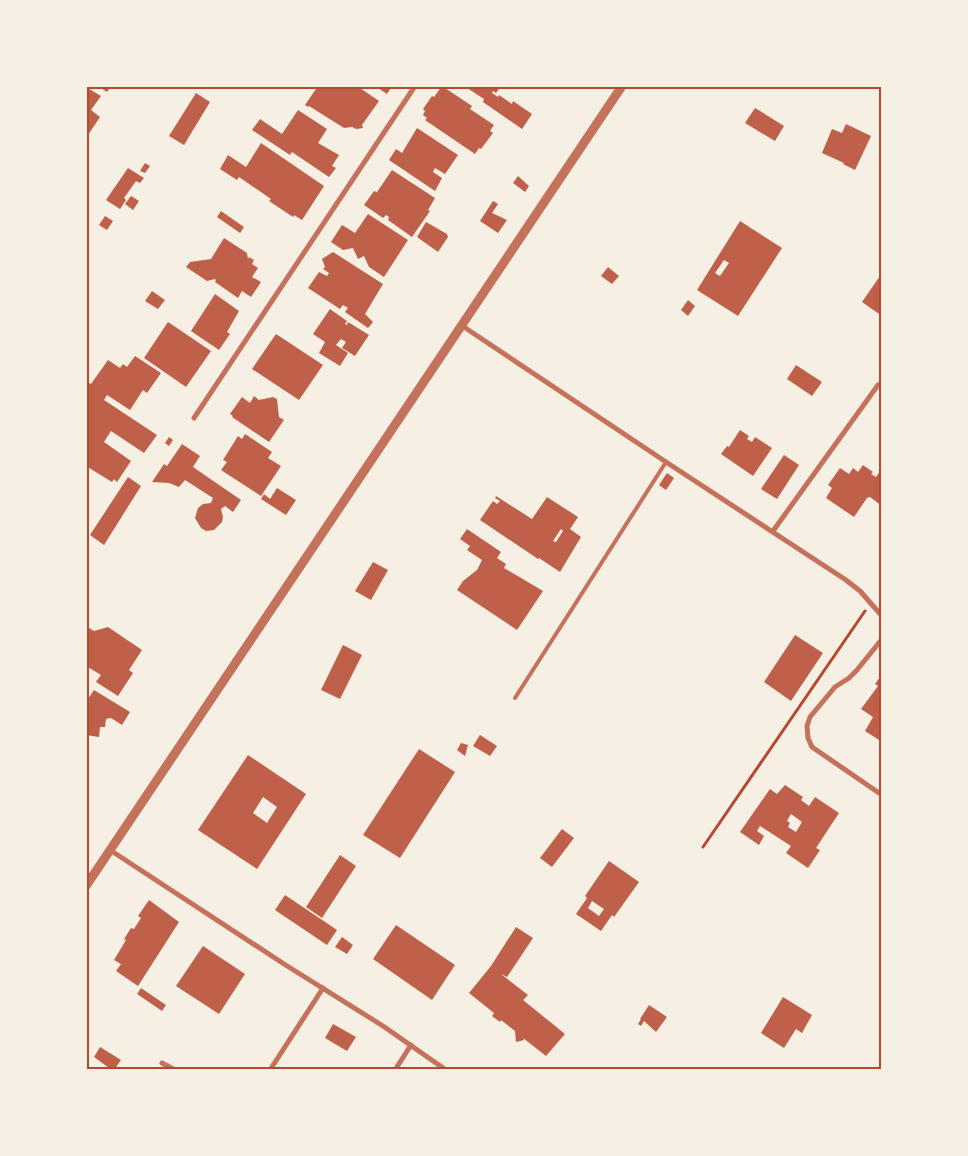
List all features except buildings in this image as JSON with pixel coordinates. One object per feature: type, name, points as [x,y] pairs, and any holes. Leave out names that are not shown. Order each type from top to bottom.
[{"type":"street","points":[[194,418],[415,86]]},
{"type":"street","points":[[86,886],[622,86]]},
{"type":"street","points":[[461,325],[846,580],[882,616]]},
{"type":"street","points":[[773,531],[878,385]]},
{"type":"street","points":[[882,639],[857,670],[827,695],[810,717],[807,726],[808,738],[812,747],[882,795]]},
{"type":"street","points":[[110,850],[411,1045],[446,1070]]},
{"type":"street","points":[[270,1070],[323,988]]},
{"type":"street","points":[[395,1070],[411,1045]]},
{"type":"street","points":[[162,1063],[176,1070]]},
{"type":"lane","points":[[515,698],[666,462]]},
{"type":"path","points":[[703,847],[870,602]]}]
